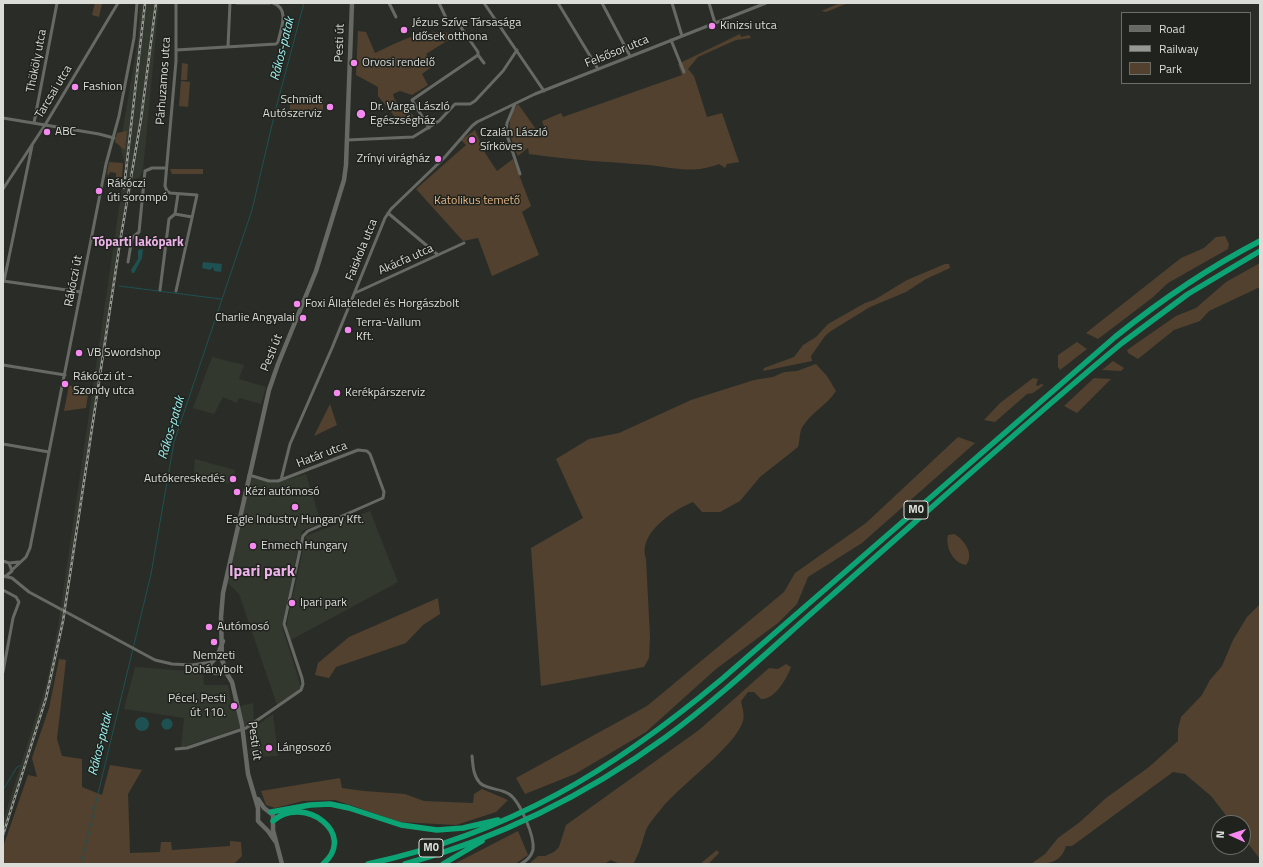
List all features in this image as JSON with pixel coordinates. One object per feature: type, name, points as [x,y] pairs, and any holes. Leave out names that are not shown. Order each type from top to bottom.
[{"type":"highway","name":"M0","points":[[368,864],[450,842],[508,819],[532,808],[603,769],[677,717],[1110,341],[1190,281],[1221,261],[1260,241]]},
{"type":"highway","name":"M0","points":[[405,864],[486,838],[537,816],[602,780],[683,724],[1116,347],[1188,294],[1260,251]]},
{"type":"highway","points":[[269,811],[330,804],[349,808],[401,825],[437,830],[463,828],[508,819]]},
{"type":"highway","points":[[273,822],[287,815],[302,812],[315,815],[324,821],[330,829],[333,842],[330,855],[323,864]]},
{"type":"highway","points":[[443,864],[478,845],[486,838]]},
{"type":"main road","name":"Pesti út","points":[[222,660],[223,641],[221,617],[223,593],[248,475],[272,382],[316,271],[339,197],[346,165],[352,3]]},
{"type":"main road","name":"Pesti út","points":[[214,660],[223,641]]},
{"type":"main road","points":[[214,660],[222,660],[224,669],[220,673],[216,673],[210,666],[214,660]]},
{"type":"main road","name":"Pesti út","points":[[224,669],[232,682],[243,730],[247,769],[254,792]]},
{"type":"main road","name":"Pesti út","points":[[220,673],[228,680],[234,692]]},
{"type":"main road","points":[[254,792],[262,806],[274,817],[273,822],[275,841],[282,864]]},
{"type":"main road","points":[[254,792],[259,814],[258,821],[264,826],[275,841]]},
{"type":"main road","points":[[259,814],[262,811],[269,811]]},
{"type":"main road","points":[[264,826],[269,826],[273,822]]},
{"type":"street","name":"Thököly utca","points":[[34,123],[57,3]]},
{"type":"street","name":"Tarcsai utca","points":[[3,189],[46,125],[118,3]]},
{"type":"street","name":"Rákóczi út","points":[[5,576],[22,561],[30,548],[107,160],[114,138],[134,38],[137,3]]},
{"type":"street","name":"Párhuzamos utca","points":[[176,3],[176,50],[166,168],[166,190],[170,193],[178,194]]},
{"type":"street","points":[[228,46],[230,3]]},
{"type":"street","points":[[176,50],[228,46],[274,45],[277,43],[284,15],[282,9],[272,3],[238,3]]},
{"type":"street","points":[[389,3],[396,17]]},
{"type":"street","points":[[439,3],[447,20],[460,26],[484,63]]},
{"type":"street","points":[[484,3],[544,91]]},
{"type":"street","points":[[558,3],[598,69]]},
{"type":"street","points":[[602,3],[630,56]]},
{"type":"street","points":[[672,3],[682,36]]},
{"type":"street","points":[[709,3],[715,23]]},
{"type":"street","name":"Felsősor utca","points":[[477,122],[544,91],[766,3]]},
{"type":"street","points":[[671,40],[684,72]]},
{"type":"street","points":[[347,140],[407,138],[418,134],[439,122],[455,104],[466,105],[475,101],[503,71],[517,50]]},
{"type":"street","points":[[429,128],[412,100],[478,55]]},
{"type":"street","points":[[515,104],[507,123],[506,132],[520,174]]},
{"type":"street","points":[[3,118],[99,134],[114,138]]},
{"type":"street","name":"Faiskola utca","points":[[282,480],[290,444],[388,213],[477,122]]},
{"type":"street","points":[[32,144],[3,281],[81,292]]},
{"type":"street","points":[[128,262],[132,238],[139,232],[145,171],[152,168],[166,168]]},
{"type":"street","points":[[160,290],[169,219],[175,214],[178,194],[198,195],[176,291]]},
{"type":"street","points":[[388,213],[438,255]]},
{"type":"street","points":[[175,214],[192,217]]},
{"type":"street","name":"Akácfa utca","points":[[354,293],[464,243]]},
{"type":"street","points":[[3,365],[65,375]]},
{"type":"street","points":[[3,444],[49,452]]},
{"type":"street","name":"Határ utca","points":[[243,730],[292,697],[303,686],[302,676],[284,624],[303,536],[308,531],[383,498],[384,492],[370,454],[367,451],[358,450],[282,480],[270,481],[248,475]]},
{"type":"street","points":[[3,561],[10,563],[22,561]]},
{"type":"street","points":[[10,563],[17,582]]},
{"type":"street","points":[[5,576],[17,582],[29,592],[140,653],[162,662],[192,665],[212,670]]},
{"type":"street","points":[[3,590],[16,597],[19,602],[13,618],[3,672]]},
{"type":"street","points":[[192,665],[214,660]]},
{"type":"street","points":[[176,749],[187,748],[243,730]]},
{"type":"street","points":[[472,756],[474,772],[481,784],[509,794],[518,804],[531,834],[533,847],[530,856],[521,864]]},
{"type":"shaded area","points":[[140,3],[159,3],[143,170],[140,177],[133,179],[131,192],[129,192],[63,628],[52,683],[3,840],[3,821],[47,682],[58,626],[123,181],[125,165],[120,146],[138,39]]},
{"type":"shaded area","points":[[212,357],[244,365],[239,379],[266,387],[261,404],[239,398],[237,403],[223,397],[214,414],[193,408]]},
{"type":"shaded area","points":[[195,459],[235,470],[234,483],[193,484]]},
{"type":"shaded area","points":[[306,474],[321,523],[302,531],[282,626],[302,690],[277,705],[239,594],[228,583],[251,478],[275,483]]},
{"type":"shaded area","points":[[370,511],[398,582],[291,640],[287,630],[287,622],[306,536]]},
{"type":"shaded area","points":[[135,667],[203,672],[204,685],[228,685],[232,708],[253,703],[254,720],[248,725],[181,748],[184,718],[124,709]]},
{"type":"shaded area","points":[[273,714],[278,756],[251,757],[249,731]]},
{"type":"green space","points":[[95,3],[102,4],[99,17],[92,15]]},
{"type":"green space","points":[[840,3],[848,3],[826,12],[821,11]]},
{"type":"green space","points":[[358,31],[366,32],[375,53],[402,40],[420,34],[439,32],[450,33],[453,37],[426,54],[433,66],[422,74],[428,85],[412,95],[400,91],[393,94],[398,104],[414,116],[402,123],[399,116],[395,117],[378,96],[378,87],[356,75]]},
{"type":"green space","points":[[740,34],[741,37],[749,35],[751,38],[736,40],[698,57],[688,69],[694,76],[707,117],[722,113],[739,162],[727,164],[725,168],[719,164],[692,170],[529,154],[528,148],[518,156],[511,136],[510,123],[511,117],[518,104],[538,132],[545,129],[542,121],[561,113],[563,117],[682,75],[678,64]]},
{"type":"green space","points":[[182,63],[188,64],[187,80],[181,80]]},
{"type":"green space","points":[[181,81],[190,82],[188,107],[179,106]]},
{"type":"green space","points":[[290,96],[323,97],[323,112],[290,111]]},
{"type":"green space","name":"Katolikus temető","points":[[475,130],[485,153],[497,171],[513,159],[531,206],[522,212],[539,255],[492,276],[478,238],[463,241],[416,189],[466,145],[461,140]]},
{"type":"green space","points":[[127,131],[125,150],[115,142],[117,133]]},
{"type":"green space","points":[[109,162],[123,163],[122,177],[116,177],[116,173],[110,172],[108,176],[107,173]]},
{"type":"green space","points":[[170,169],[203,169],[203,174],[172,174]]},
{"type":"green space","points":[[1225,236],[1229,244],[1228,249],[1168,283],[1152,298],[1098,339],[1086,333],[1181,258],[1204,248],[1216,237]]},
{"type":"green space","points":[[1260,263],[1260,287],[1209,311],[1200,321],[1174,330],[1138,359],[1128,353],[1127,350],[1176,316],[1196,308],[1226,282]]},
{"type":"green space","points":[[945,264],[949,264],[950,268],[926,279],[906,292],[870,307],[831,331],[825,336],[811,356],[812,361],[763,371],[764,368],[794,357],[803,345],[816,337],[828,324],[865,303],[874,300],[907,280]]},
{"type":"green space","points":[[1077,342],[1087,349],[1060,370],[1058,367],[1058,355]]},
{"type":"green space","points":[[1113,361],[1124,368],[1121,371],[1102,370]]},
{"type":"green space","points":[[816,364],[827,376],[836,391],[803,426],[798,447],[760,477],[740,501],[720,512],[702,512],[693,502],[667,517],[652,532],[647,541],[645,550],[650,637],[649,658],[644,667],[541,686],[531,548],[583,518],[556,459],[589,439],[619,433],[691,400],[754,380],[773,377],[784,372],[797,371]]},
{"type":"green space","points":[[1033,378],[1038,379],[1036,385],[1044,385],[1033,393],[1027,394],[995,422],[984,420],[1000,403]]},
{"type":"green space","points":[[1094,378],[1111,379],[1077,413],[1064,406]]},
{"type":"green space","points":[[69,385],[75,388],[89,388],[86,408],[64,411]]},
{"type":"green space","points":[[330,404],[337,425],[314,436]]},
{"type":"green space","points":[[958,437],[975,443],[862,543],[808,577],[797,604],[778,623],[716,669],[646,732],[575,774],[525,794],[516,778],[647,706],[784,592],[795,573],[866,523]]},
{"type":"green space","points":[[954,534],[965,543],[969,552],[966,565],[957,561],[949,549],[947,540],[948,535]]},
{"type":"green space","points":[[438,598],[440,614],[423,625],[406,643],[336,667],[329,678],[315,675],[318,663],[349,637]]},
{"type":"green space","points":[[1260,604],[1260,859],[1251,847],[1251,815],[1226,815],[1211,796],[1185,774],[1173,772],[1072,846],[1066,846],[1064,852],[1057,859],[1043,864],[1031,864],[1045,854],[1058,838],[1080,822],[1106,798],[1149,767],[1178,741],[1178,729],[1181,717],[1202,695],[1210,680],[1222,666],[1233,640],[1247,617]]},
{"type":"green space","points":[[59,659],[66,660],[57,739],[62,756],[82,759],[82,787],[102,795],[110,765],[142,770],[128,794],[130,853],[160,852],[161,842],[171,842],[172,850],[230,846],[230,841],[241,842],[242,856],[234,864],[3,864],[3,847],[28,775],[37,777],[32,758],[49,708]]},
{"type":"green space","points":[[786,664],[791,667],[780,688],[776,692],[771,696],[761,699],[754,692],[748,692],[741,701],[744,718],[738,731],[719,754],[671,798],[649,824],[633,864],[620,864],[611,860],[604,864],[529,864],[538,856],[545,856],[554,852],[559,847],[566,825],[699,730],[769,668],[778,669]]},
{"type":"green space","points":[[340,778],[342,788],[405,794],[424,801],[473,803],[474,794],[482,789],[508,800],[496,812],[456,825],[400,822],[335,800],[303,801],[275,808],[266,805],[261,791]]},
{"type":"green space","points":[[518,831],[528,855],[515,864],[454,864]]},
{"type":"green space","points":[[717,850],[719,853],[708,864],[700,864]]},
{"type":"water","points":[[143,249],[142,258],[134,273],[132,273],[131,270],[138,259],[138,250]]},
{"type":"water","points":[[203,262],[222,264],[221,272],[214,271],[213,267],[210,270],[202,268]]},
{"type":"water","points":[[142,717],[147,719],[149,724],[147,729],[142,731],[137,729],[135,724],[137,719]]},
{"type":"water","points":[[167,718],[171,720],[173,724],[171,728],[167,730],[163,728],[161,724],[163,720]]},
{"type":"waterway","name":"Rákos-patak","points":[[81,864],[151,574],[174,442],[252,210],[275,112],[304,3]]},
{"type":"waterway","points":[[119,286],[221,299]]},
{"type":"waterway","points":[[3,790],[17,767],[20,766]]},
{"type":"railway","points":[[124,188],[145,3]]},
{"type":"railway","points":[[3,835],[46,698],[63,621],[120,242],[141,119],[156,3]]},
{"type":"place","name":"Kinizsi utca","points":[[712,26]]},
{"type":"place","name":"Jézus Szíve Társasága Idősek otthona","points":[[404,30]]},
{"type":"place","name":"Orvosi rendelő","points":[[354,63]]},
{"type":"place","name":"Fashion","points":[[75,87]]},
{"type":"place","name":"Schmidt Autószerviz","points":[[330,107]]},
{"type":"place","name":"Dr. Varga László Egészségház","points":[[361,114]]},
{"type":"place","name":"ABC","points":[[47,132]]},
{"type":"place","name":"Czalán László Sírköves","points":[[472,140]]},
{"type":"place","name":"Zrínyi virágház","points":[[438,159]]},
{"type":"place","name":"Rákóczi úti sorompó","points":[[99,191]]},
{"type":"place","name":"Foxi Állateledel és Horgászbolt","points":[[297,304]]},
{"type":"place","name":"Charlie Angyalai","points":[[303,318]]},
{"type":"place","name":"Terra-Vallum Kft.","points":[[348,330]]},
{"type":"place","name":"VB Swordshop","points":[[79,353]]},
{"type":"place","name":"Rákóczi út - Szondy utca","points":[[65,384]]},
{"type":"place","name":"Kerékpárszerviz","points":[[337,393]]},
{"type":"place","name":"Autókereskedés","points":[[233,479]]},
{"type":"place","name":"Kézi autómosó","points":[[237,492]]},
{"type":"place","name":"Eagle Industry Hungary Kft.","points":[[295,507]]},
{"type":"place","name":"Enmech Hungary","points":[[253,546]]},
{"type":"place","name":"Ipari park","points":[[292,603]]},
{"type":"place","name":"Autómosó","points":[[209,627]]},
{"type":"place","name":"Nemzeti Dohánybolt","points":[[214,642]]},
{"type":"place","name":"Pécel, Pesti út 110.","points":[[234,706]]},
{"type":"place","name":"Lángosozó","points":[[269,748]]},
{"type":"district","name":"Tóparti lakópark","points":[[138,243]]},
{"type":"district","name":"Ipari park","points":[[262,572]]}]
